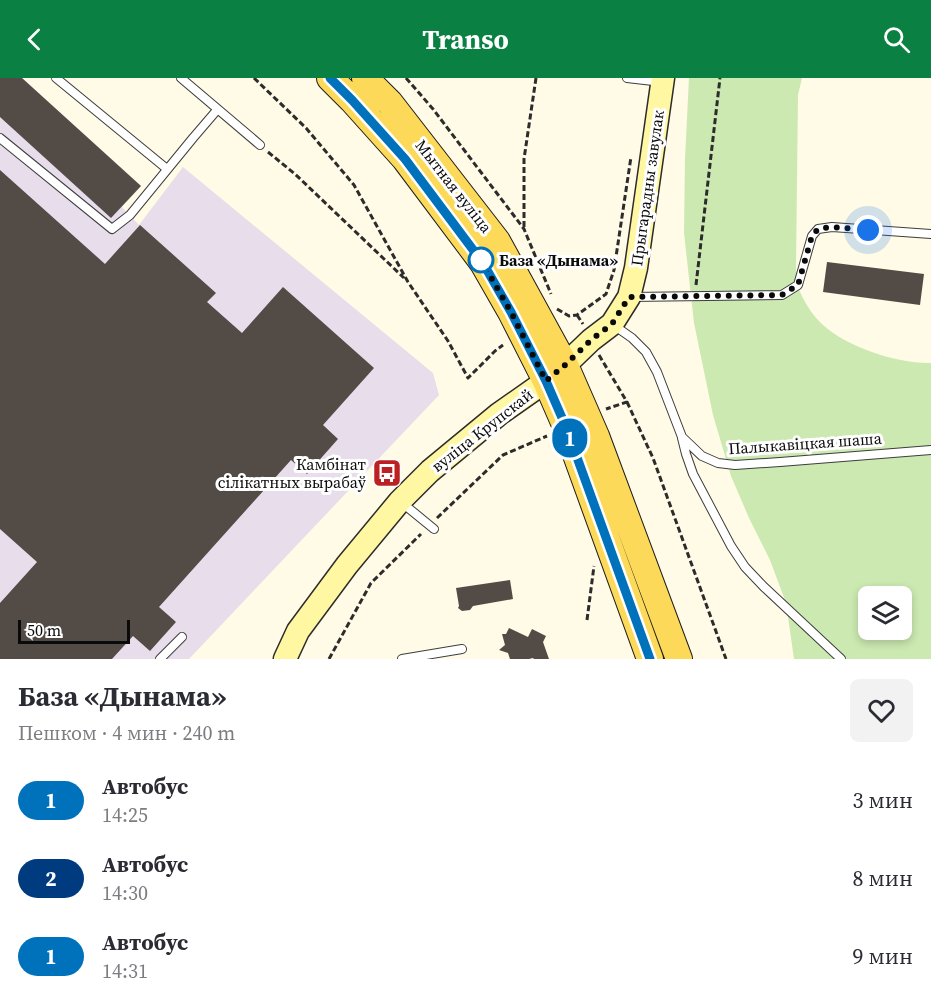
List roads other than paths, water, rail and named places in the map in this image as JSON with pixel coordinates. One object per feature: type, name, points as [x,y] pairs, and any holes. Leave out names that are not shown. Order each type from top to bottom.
[{"type":"main road","name":"Мытная вуліца","points":[[330,78],[405,159],[483,263],[511,312],[555,373]]},
{"type":"main road","name":"Мытная вуліца","points":[[365,78],[390,103],[497,242],[555,373]]},
{"type":"main road","name":"Прыгарадны завулак","points":[[555,373],[612,324],[629,297],[636,268],[663,80]]},
{"type":"main road","name":"вуліца Крупскай","points":[[285,659],[298,631],[346,565],[400,501],[438,464],[499,414],[555,373],[566,427],[650,659]]},
{"type":"main road","points":[[555,373],[596,436],[679,659]]},
{"type":"lane","points":[[56,78],[167,170]]},
{"type":"lane","points":[[181,78],[260,145]]},
{"type":"lane","points":[[627,78],[663,80]]},
{"type":"lane","points":[[0,138],[112,229],[130,215],[217,110]]},
{"type":"lane","points":[[629,297],[782,295],[798,285],[812,236],[818,229],[832,227],[931,234]]},
{"type":"lane","name":"Палыкавіцкая шаша","points":[[612,324],[632,338],[646,352],[657,372],[682,437],[702,456],[718,463],[735,465],[931,450]]},
{"type":"lane","points":[[682,437],[693,474],[731,546],[745,567],[841,659]]},
{"type":"lane","points":[[400,501],[434,529]]},
{"type":"lane","points":[[160,659],[182,637]]},
{"type":"lane","points":[[402,659],[462,649]]},
{"type":"place","name":"База «Дынама»","points":[[481,260]]},
{"type":"place","name":"Камбінат сілікатных вырабаў","points":[[387,473]]}]
